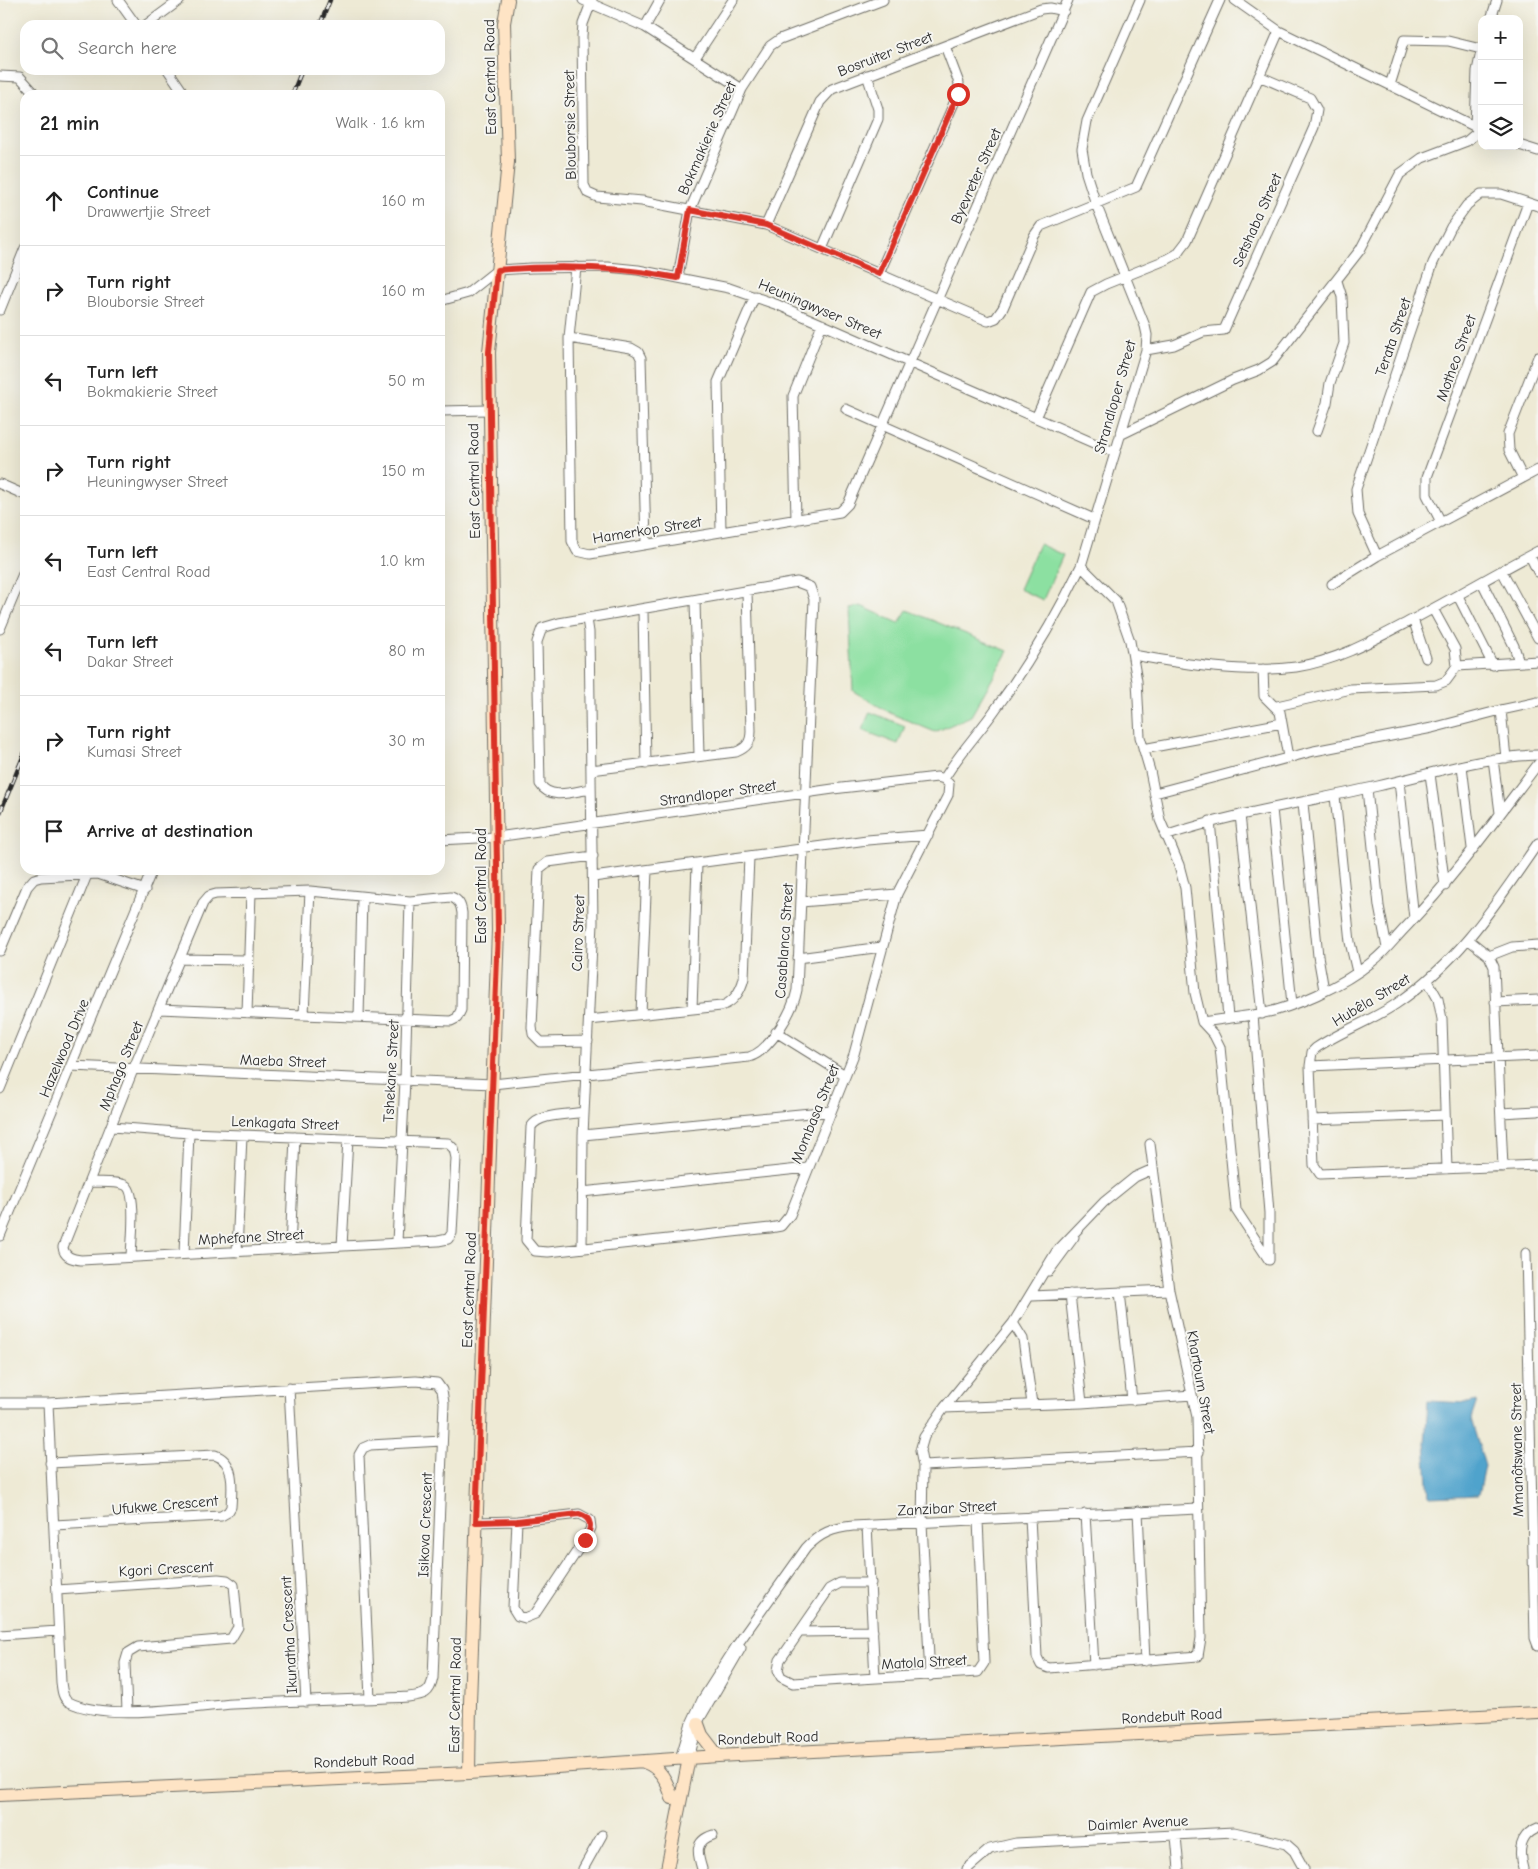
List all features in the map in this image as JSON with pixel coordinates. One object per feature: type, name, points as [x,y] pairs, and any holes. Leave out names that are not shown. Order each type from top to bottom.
[{"type":"street","points":[[118,0],[132,20]]},
{"type":"street","points":[[153,20],[180,0]]},
{"type":"street","name":"East Central Road","points":[[469,1773],[476,1522],[498,940],[489,331],[508,162],[504,24],[508,0]]},
{"type":"street","points":[[644,27],[660,0]]},
{"type":"street","points":[[695,58],[733,0]]},
{"type":"street","name":"Bokmakierie Street","points":[[678,278],[690,210],[742,89],[770,46],[780,39],[883,0]]},
{"type":"street","name":"Byevreter Street","points":[[909,363],[1068,0]]},
{"type":"street","name":"Strandloper Street","points":[[445,840],[497,837],[806,794],[943,778],[956,758],[992,714],[1031,657],[1066,598],[1081,566],[1146,350],[1147,335],[1096,204],[1083,158],[1084,130],[1140,0]]},
{"type":"street","points":[[1096,204],[1130,191],[1139,182],[1220,0]]},
{"type":"street","points":[[1235,0],[1279,31],[1478,129]]},
{"type":"street","points":[[1492,15],[1497,0]]},
{"type":"street","points":[[589,1],[644,27],[742,89]]},
{"type":"street","name":"Blouborsie Street","points":[[589,1],[582,36],[585,189],[597,197],[642,201],[766,225],[983,320],[996,318],[1003,308],[1034,236],[1041,226],[1096,204]]},
{"type":"street","name":"Bosruiter Street","points":[[766,225],[823,97],[832,89],[1041,9],[1050,8],[1064,11]]},
{"type":"street","points":[[1036,418],[1089,296],[1097,288],[1177,254],[1188,241],[1279,31]]},
{"type":"street","points":[[1390,85],[1404,40],[1448,41],[1478,47]]},
{"type":"street","points":[[879,274],[958,94],[959,83],[945,46]]},
{"type":"street","points":[[1478,105],[1477,80],[1480,60]]},
{"type":"street","points":[[171,75],[182,90]]},
{"type":"street","points":[[822,249],[878,119],[878,109],[867,75]]},
{"type":"street","points":[[0,76],[20,77],[32,90]]},
{"type":"street","name":"Setshaba Street","points":[[1146,350],[1174,345],[1203,332],[1224,330],[1314,127],[1317,110],[1310,98],[1260,76]]},
{"type":"street","points":[[1120,435],[1233,380],[1265,367],[1280,355],[1367,238],[1400,174],[1422,158],[1462,143],[1478,130]]},
{"type":"street","points":[[1523,146],[1538,151]]},
{"type":"street","name":"Terata Street","points":[[1377,556],[1358,514],[1356,489],[1442,243],[1467,206],[1481,194],[1501,194],[1538,206]]},
{"type":"street","name":"Motheo Street","points":[[1441,522],[1427,495],[1427,477],[1528,203]]},
{"type":"street","points":[[0,310],[20,260]]},
{"type":"street","name":"Hamerkop Street","points":[[576,268],[569,338],[574,546],[580,553],[590,554],[833,515],[844,510],[883,426],[909,363]]},
{"type":"street","name":"Heuningwyser Street","points":[[497,270],[618,268],[729,288],[755,296],[822,324],[1114,452]]},
{"type":"street","points":[[445,300],[468,293],[497,270]]},
{"type":"street","points":[[1317,431],[1327,402],[1330,383],[1344,343],[1343,306],[1337,280]]},
{"type":"street","points":[[721,532],[718,382],[755,296]]},
{"type":"street","points":[[796,520],[793,396],[822,324]]},
{"type":"street","points":[[569,338],[631,348],[638,352],[642,358],[646,544]]},
{"type":"street","points":[[1523,478],[1509,450],[1508,434],[1538,357]]},
{"type":"street","points":[[846,408],[1094,519]]},
{"type":"street","points":[[445,411],[489,410]]},
{"type":"street","points":[[1332,584],[1377,556],[1538,470]]},
{"type":"street","points":[[0,484],[20,493]]},
{"type":"street","points":[[1133,655],[1198,666],[1263,669],[1295,667],[1328,659],[1359,647],[1458,596],[1534,553],[1538,572]]},
{"type":"street","points":[[1081,566],[1116,602],[1124,621],[1133,655],[1140,737],[1165,836],[1179,865],[1184,888],[1195,993],[1202,1022],[1214,1035],[1220,1047],[1236,1210],[1269,1260],[1269,1213],[1258,1014],[1240,815]]},
{"type":"street","points":[[1502,571],[1538,638]]},
{"type":"street","points":[[0,629],[2,616],[20,579]]},
{"type":"street","name":"Casablanca Street","points":[[493,1084],[749,1058],[763,1051],[794,1004],[797,990],[814,599],[812,590],[806,584],[797,582],[747,591]]},
{"type":"street","points":[[1482,582],[1511,641],[1519,662]]},
{"type":"street","points":[[591,770],[740,750],[751,740],[747,591],[546,626],[540,632],[537,642],[540,784],[546,791],[553,794],[591,789]]},
{"type":"street","points":[[1458,596],[1492,665]]},
{"type":"street","points":[[695,600],[699,756]]},
{"type":"street","points":[[1276,706],[1351,689],[1436,685],[1446,682],[1457,666],[1455,649],[1433,608]]},
{"type":"street","points":[[643,610],[646,764]]},
{"type":"street","name":"Cairo Street","points":[[582,1248],[583,1135],[587,1075],[593,877],[589,632],[587,619]]},
{"type":"street","points":[[1413,619],[1426,658]]},
{"type":"street","points":[[1457,666],[1538,661]]},
{"type":"street","points":[[1263,669],[1264,696],[1276,706],[1282,723],[1288,757]]},
{"type":"street","points":[[1155,793],[1288,757],[1432,728],[1538,702]]},
{"type":"street","points":[[1500,710],[1506,758]]},
{"type":"street","points":[[1143,749],[1282,723]]},
{"type":"street","points":[[1165,836],[1210,821],[1272,810],[1493,759],[1538,755]]},
{"type":"street","points":[[1493,759],[1500,814]]},
{"type":"street","points":[[1202,1022],[1258,1014],[1292,1004],[1324,990],[1375,960],[1445,886],[1472,848],[1538,764]]},
{"type":"street","points":[[1462,766],[1472,848]]},
{"type":"street","points":[[1430,774],[1445,886]]},
{"type":"street","name":"Mombasa Street","points":[[584,1112],[542,1119],[531,1127],[526,1240],[532,1249],[539,1252],[548,1252],[778,1227],[790,1215],[846,1076],[854,1054],[897,894],[950,791],[949,784],[943,778]]},
{"type":"street","points":[[1399,782],[1414,918]]},
{"type":"street","points":[[1367,789],[1381,920],[1387,948]]},
{"type":"street","points":[[1335,796],[1350,942],[1357,972]]},
{"type":"street","points":[[1303,803],[1318,956],[1324,990]]},
{"type":"street","points":[[1272,810],[1292,1004]]},
{"type":"street","points":[[1210,821],[1228,1017]]},
{"type":"street","points":[[593,877],[867,840],[928,835]]},
{"type":"street","name":"Hubêla Street","points":[[1447,1169],[1323,1175],[1318,1172],[1314,1165],[1310,1066],[1312,1052],[1396,1004],[1428,981],[1470,940],[1538,843]]},
{"type":"street","points":[[588,1041],[541,1042],[533,1034],[532,1027],[539,869],[548,862],[593,856]]},
{"type":"street","points":[[589,1020],[728,1004],[742,985],[749,857]]},
{"type":"street","points":[[692,1009],[697,864]]},
{"type":"street","points":[[641,1014],[647,870]]},
{"type":"street","points":[[0,1089],[87,875]]},
{"type":"street","points":[[0,952],[30,882],[40,877],[106,875],[144,890]]},
{"type":"street","name":"Hazelwood Drive","points":[[0,1236],[150,875]]},
{"type":"street","points":[[304,1014],[310,891]]},
{"type":"street","points":[[159,1009],[246,1013],[304,1014],[450,1021],[460,1014],[462,913],[460,904],[454,898],[410,901],[362,898],[310,891],[251,892],[246,1013]]},
{"type":"street","name":"Mphago Street","points":[[65,1240],[203,903],[209,896],[216,894],[251,892]]},
{"type":"street","points":[[801,902],[897,894]]},
{"type":"street","points":[[359,1017],[362,898]]},
{"type":"street","name":"Tshekane Street","points":[[397,1242],[405,1080],[410,901]]},
{"type":"street","points":[[1470,940],[1489,956],[1494,967],[1503,1167]]},
{"type":"street","points":[[1489,956],[1512,947],[1538,945]]},
{"type":"street","points":[[798,958],[882,947]]},
{"type":"street","points":[[180,958],[247,960]]},
{"type":"street","points":[[1428,981],[1440,1004],[1447,1169],[1538,1165]]},
{"type":"street","points":[[1495,1002],[1538,1000]]},
{"type":"street","points":[[776,1032],[846,1076]]},
{"type":"street","points":[[1310,1066],[1538,1056]]},
{"type":"street","name":"Maeba Street","points":[[71,1066],[493,1084]]},
{"type":"street","points":[[583,1135],[831,1111]]},
{"type":"street","points":[[1501,1113],[1538,1111]]},
{"type":"street","points":[[1312,1120],[1445,1115]]},
{"type":"street","name":"Lenkagata Street","points":[[112,1127],[189,1133],[443,1142],[454,1149],[456,1158],[452,1233]]},
{"type":"street","points":[[184,1254],[189,1133]]},
{"type":"street","points":[[237,1252],[242,1135]]},
{"type":"street","points":[[290,1249],[294,1137]]},
{"type":"street","points":[[342,1246],[348,1139]]},
{"type":"street","name":"Khartoum Street","points":[[1145,1661],[1198,1656],[1201,1638],[1197,1417],[1170,1290],[1150,1144]]},
{"type":"street","points":[[582,1192],[808,1168]]},
{"type":"street","points":[[930,1676],[920,1451],[924,1437],[944,1408],[1013,1323],[1041,1281],[1061,1258],[1076,1232],[1104,1202],[1135,1177],[1153,1170]]},
{"type":"street","points":[[89,1182],[125,1185],[130,1191],[133,1201],[131,1257]]},
{"type":"street","name":"Mphefane Street","points":[[65,1240],[63,1251],[74,1260],[438,1241],[448,1238],[452,1233]]},
{"type":"street","name":"Mmanôtswane Street","points":[[1526,1253],[1528,1318],[1534,1373],[1535,1638],[1538,1646]]},
{"type":"street","points":[[1032,1296],[1170,1290]]},
{"type":"street","points":[[1120,1292],[1132,1400]]},
{"type":"street","points":[[1070,1294],[1082,1403]]},
{"type":"street","points":[[1528,1318],[1538,1317]]},
{"type":"street","points":[[1013,1323],[1023,1339],[1032,1404]]},
{"type":"street","name":"Isikova Crescent","points":[[289,1388],[416,1381],[434,1382],[440,1387],[443,1397],[431,1688],[424,1695],[306,1702]]},
{"type":"street","points":[[0,1403],[48,1403],[289,1388]]},
{"type":"street","name":"Ikunatha Crescent","points":[[48,1403],[58,1631],[62,1692],[66,1700],[100,1710],[126,1711],[306,1702],[289,1388]]},
{"type":"street","points":[[944,1408],[1082,1403],[1192,1395]]},
{"type":"street","points":[[370,1699],[358,1455],[363,1448],[370,1445],[442,1441]]},
{"type":"street","points":[[922,1466],[1199,1452]]},
{"type":"street","name":"Ufukwe Crescent","points":[[50,1463],[215,1455],[226,1461],[230,1470],[231,1507],[228,1512],[221,1516],[54,1525]]},
{"type":"street","name":"Zanzibar Street","points":[[748,1632],[815,1539],[836,1528],[1198,1509]]},
{"type":"street","points":[[1030,1517],[1038,1662],[1050,1668],[1145,1661],[1138,1511]]},
{"type":"street","points":[[476,1522],[517,1521],[579,1514],[590,1520],[591,1528],[585,1540],[535,1614],[525,1618],[518,1616],[513,1608],[517,1521]]},
{"type":"street","points":[[1084,1514],[1094,1664]]},
{"type":"street","name":"Matola Street","points":[[800,1632],[780,1660],[778,1668],[780,1675],[793,1683],[974,1673],[983,1667],[978,1520]]},
{"type":"street","points":[[867,1526],[875,1678]]},
{"type":"street","name":"Kgori Crescent","points":[[57,1590],[218,1579],[227,1580],[234,1585],[238,1627],[231,1639],[138,1647],[128,1653],[125,1663],[126,1711]]},
{"type":"street","points":[[800,1632],[825,1594],[834,1585],[853,1582],[871,1583]]},
{"type":"street","points":[[0,1636],[58,1631]]},
{"type":"street","points":[[800,1632],[873,1631]]},
{"type":"street","points":[[667,1869],[684,1759],[698,1724],[741,1650],[748,1632]]},
{"type":"street","points":[[660,1869],[672,1798],[697,1710],[723,1667],[748,1632]]},
{"type":"street","name":"Rondebult Road","points":[[1,1791],[469,1773],[718,1756],[1538,1713]]},
{"type":"street","points":[[698,1724],[702,1735],[718,1756]]},
{"type":"street","points":[[644,1762],[658,1769],[667,1783],[672,1798]]},
{"type":"street","points":[[1523,1869],[1520,1855],[1521,1845],[1527,1834],[1538,1828]]},
{"type":"street","name":"Daimler Avenue","points":[[967,1869],[982,1854],[1001,1845],[1234,1832],[1281,1842],[1294,1851],[1304,1869]]},
{"type":"street","points":[[587,1867],[602,1835]]},
{"type":"street","points":[[702,1869],[697,1847],[700,1842],[713,1835]]},
{"type":"street","points":[[1176,1836],[1179,1869]]},
{"type":"green space","points":[[1039,544],[1063,555],[1043,600],[1019,589]]},
{"type":"green space","points":[[861,606],[899,623],[907,610],[1008,651],[971,716],[935,732],[892,714],[853,691],[849,608]]},
{"type":"green space","points":[[870,712],[905,726],[898,744],[862,730]]},
{"type":"water","points":[[1428,1401],[1468,1403],[1477,1401],[1471,1419],[1485,1466],[1479,1495],[1429,1497],[1425,1443]]},
{"type":"railway","points":[[322,20],[330,0]]},
{"type":"railway","points":[[294,90],[300,75]]},
{"type":"railway","points":[[0,813],[20,764]]},
{"type":"route","points":[[585,1540],[591,1528],[590,1520],[586,1516],[579,1514],[517,1521],[476,1522],[498,930],[489,352],[489,331],[497,270],[618,268],[678,278],[690,210],[766,225],[879,274],[958,94]]}]
